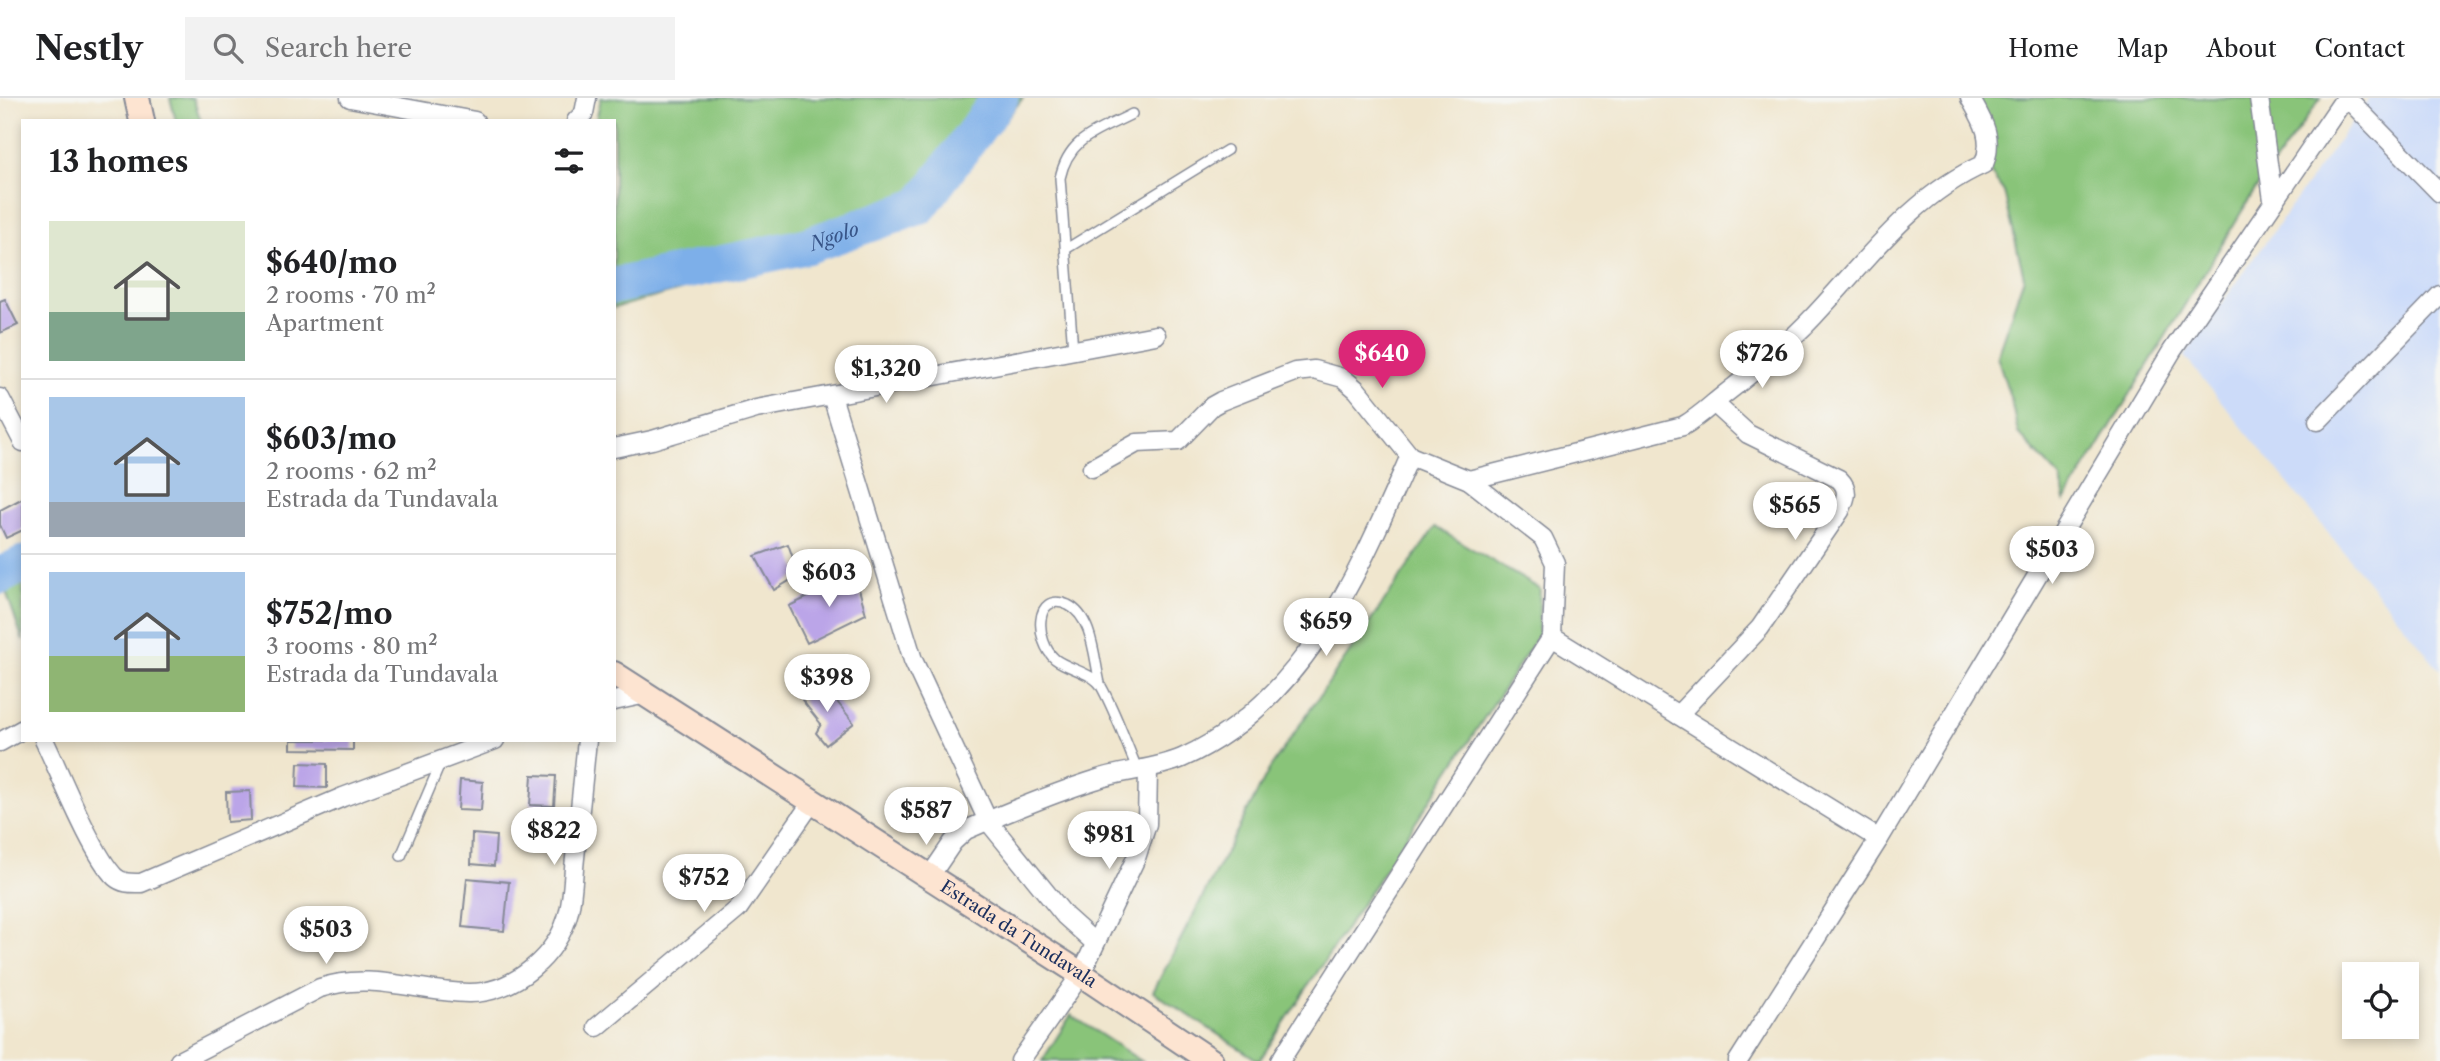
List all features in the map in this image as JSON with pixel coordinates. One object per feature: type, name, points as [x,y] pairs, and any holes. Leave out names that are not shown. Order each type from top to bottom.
[{"type":"main road","points":[[137,98],[142,119]]},
{"type":"main road","name":"Estrada da Tundavala","points":[[616,675],[930,876],[1211,1061]]},
{"type":"street","points":[[350,98],[464,119]]},
{"type":"street","points":[[578,119],[584,113],[587,98]]},
{"type":"street","points":[[1469,480],[1683,426],[1699,417],[1761,367],[1812,318],[1926,198],[1956,176],[1984,164],[1990,148],[1987,128],[1970,98]]},
{"type":"street","points":[[2259,98],[2273,200]]},
{"type":"street","points":[[1738,1061],[1879,839],[2172,351],[2273,200],[2346,98],[2440,193]]},
{"type":"street","points":[[2318,421],[2440,295]]},
{"type":"street","points":[[616,447],[652,440],[756,409],[1156,334]]},
{"type":"street","points":[[1092,468],[1137,443],[1178,441],[1212,406],[1221,401],[1295,372],[1314,370],[1336,375],[1357,390],[1409,456],[1469,480],[1544,538],[1555,563],[1552,637],[1280,1061]]},
{"type":"street","points":[[832,396],[914,660],[988,821],[1065,916],[1094,942]]},
{"type":"street","points":[[0,398],[21,438]]},
{"type":"street","points":[[1678,715],[1760,628],[1840,511],[1847,496],[1846,486],[1839,479],[1748,434],[1714,403]]},
{"type":"street","points":[[930,876],[953,842],[966,830],[1097,779],[1143,770],[1182,757],[1235,727],[1293,674],[1359,572],[1409,456]]},
{"type":"street","points":[[1552,637],[1879,839]]},
{"type":"street","points":[[616,701],[646,694]]},
{"type":"street","points":[[0,742],[21,730]]},
{"type":"street","points":[[45,742],[96,847],[116,877],[127,884],[141,883],[343,797],[490,742]]},
{"type":"street","points":[[179,1061],[320,988],[341,981],[364,979],[470,993],[501,987],[532,970],[555,943],[569,912],[587,742]]},
{"type":"street","points":[[1020,1061],[1081,974],[1136,858],[1147,824],[1143,770]]},
{"type":"street","points":[[597,1027],[738,909],[812,802]]},
{"type":"lane","points":[[1073,350],[1060,178],[1065,158],[1076,144],[1132,114]]},
{"type":"lane","points":[[1066,249],[1227,150]]},
{"type":"lane","points":[[1100,683],[1053,657],[1041,639],[1040,620],[1049,606],[1058,603],[1069,606],[1082,616],[1100,683],[1143,770]]},
{"type":"lane","points":[[401,856],[442,760]]},
{"type":"shaded area","points":[[2369,98],[2440,98],[2440,670],[2184,356]]},
{"type":"green space","points":[[170,98],[193,98],[200,119],[175,119]]},
{"type":"green space","points":[[601,98],[1023,98],[945,195],[917,221],[863,241],[616,307],[616,119],[596,119]]},
{"type":"green space","points":[[1970,98],[2321,98],[2253,193],[2065,501],[2061,479],[2018,433],[1997,356],[2024,277],[2004,192],[1984,164]]},
{"type":"green space","points":[[1435,527],[1540,589],[1538,636],[1259,1061],[1153,992],[1269,770]]},
{"type":"green space","points":[[21,566],[21,635],[1,577]]},
{"type":"green space","points":[[1071,1015],[1141,1061],[1042,1061]]},
{"type":"building","points":[[5,299],[18,325],[0,333],[0,301]]},
{"type":"building","points":[[21,499],[21,531],[6,538],[0,525],[0,510]]},
{"type":"building","points":[[788,544],[799,575],[774,590],[755,556]]},
{"type":"building","points":[[855,575],[866,614],[807,643],[789,606]]},
{"type":"building","points":[[822,683],[854,723],[826,745],[816,733],[821,724],[802,700]]},
{"type":"building","points":[[291,742],[353,742],[353,750],[291,749]]},
{"type":"building","points":[[298,763],[327,764],[327,788],[297,787]]},
{"type":"building","points":[[532,775],[556,776],[554,806],[530,805]]},
{"type":"building","points":[[460,780],[483,782],[481,811],[458,810]]},
{"type":"building","points":[[250,791],[251,820],[227,822],[226,792]]},
{"type":"building","points":[[472,834],[496,836],[494,866],[471,864]]},
{"type":"building","points":[[467,878],[509,882],[504,931],[462,927]]},
{"type":"waterway","name":"Ngolo","points":[[616,286],[806,246],[920,206],[1000,98]]},
{"type":"waterway","name":"Ngolo","points":[[0,576],[21,565]]}]
